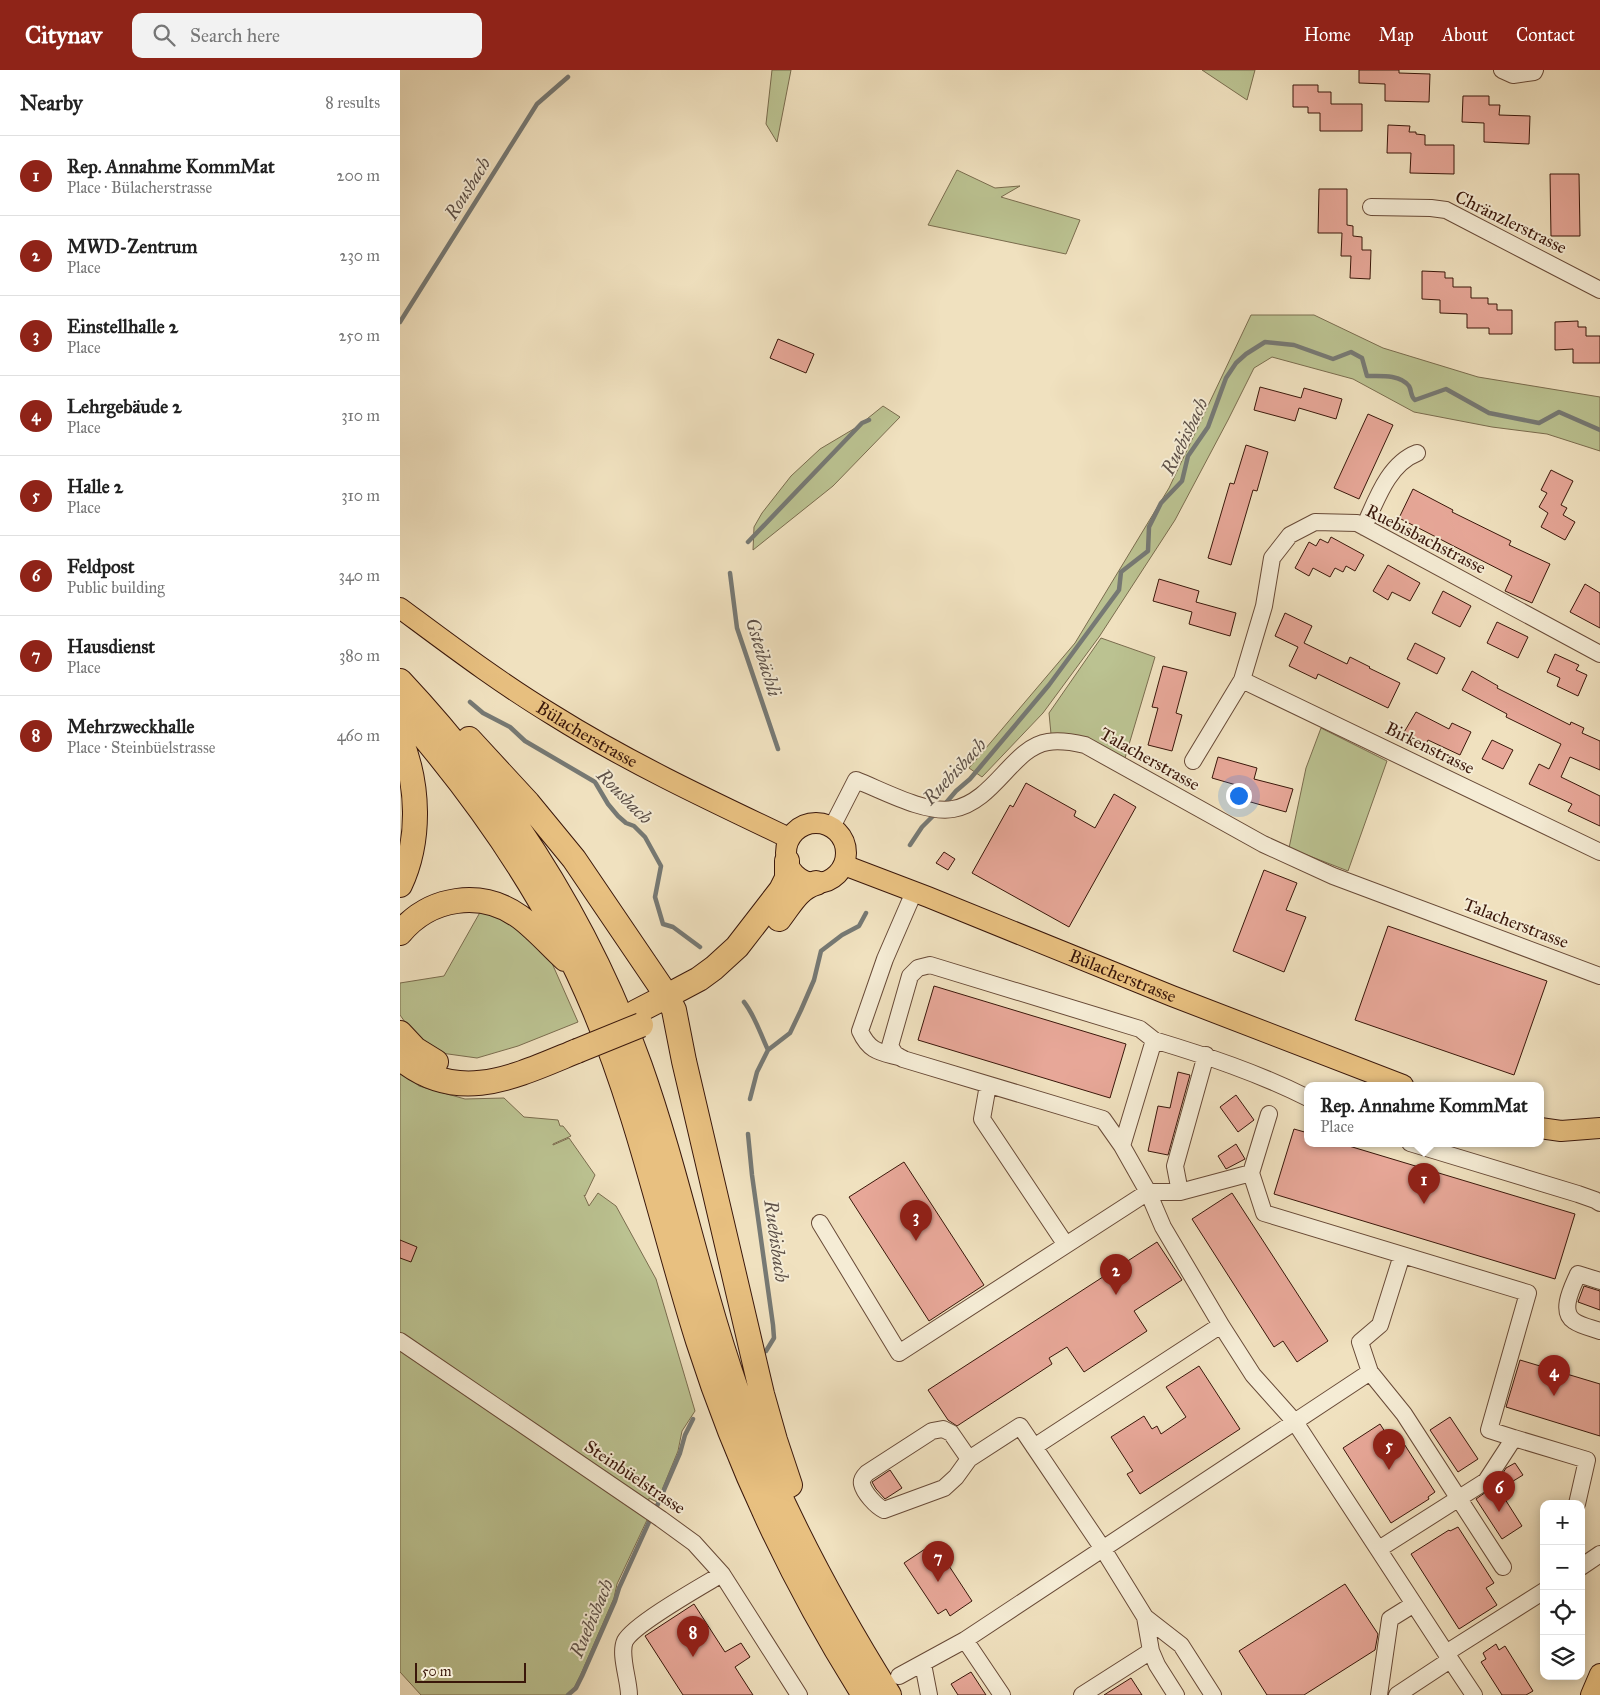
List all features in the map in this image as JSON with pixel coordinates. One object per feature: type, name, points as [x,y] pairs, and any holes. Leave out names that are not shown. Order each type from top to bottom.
[{"type":"highway","points":[[400,671],[490,760],[553,833],[599,894],[671,1003],[762,1394],[774,1440],[821,1579]]},
{"type":"highway","points":[[400,680],[467,757],[514,822],[557,889],[595,962],[624,1025],[640,1066],[664,1143],[706,1295],[743,1409],[772,1481],[821,1579],[894,1686]]},
{"type":"highway","points":[[400,709],[452,769],[498,832],[539,898],[578,972],[594,1006],[624,1087],[644,1150],[696,1335],[738,1452],[788,1562],[864,1695]]},
{"type":"highway","points":[[400,738],[412,778],[415,818],[410,856],[400,886]]},
{"type":"highway","points":[[671,1003],[737,947],[781,890],[787,878],[788,850]]},
{"type":"highway","points":[[400,1058],[418,1071],[441,1081],[480,1084],[506,1079],[574,1045],[638,1019],[671,1003],[713,988],[756,950],[798,893],[808,885],[816,883]]},
{"type":"highway","points":[[400,933],[413,919],[430,908],[454,900],[479,900],[500,906],[519,917],[578,972]]},
{"type":"highway","points":[[400,1033],[406,1041],[424,1055],[444,1065],[468,1068],[506,1063],[574,1045]]},
{"type":"main road","name":"Bülacherstrasse","points":[[400,608],[464,655],[552,715],[788,850]]},
{"type":"main road","points":[[816,822],[832,827],[842,837],[845,844],[844,865],[839,872],[825,882],[816,883],[808,882],[794,874],[788,850],[794,832],[808,823],[816,822]]},
{"type":"main road","name":"Bülacherstrasse","points":[[844,865],[1172,996],[1394,1082]]},
{"type":"main road","points":[[1544,1129],[1561,1132],[1600,1128]]},
{"type":"main road","points":[[1591,1695],[1600,1674]]},
{"type":"street","points":[[1502,70],[1513,75],[1534,72],[1535,70]]},
{"type":"street","name":"Chränzlerstrasse","points":[[1371,207],[1446,210],[1600,290]]},
{"type":"street","points":[[1364,527],[1386,480],[1406,457],[1416,453]]},
{"type":"street","name":"Ruebisbachstrasse","points":[[1193,761],[1242,680],[1264,606],[1272,558],[1290,536],[1315,522],[1357,523],[1600,654]]},
{"type":"street","name":"Birkenstrasse","points":[[1242,680],[1600,852]]},
{"type":"street","name":"Talacherstrasse","points":[[832,827],[856,780],[922,807],[954,809],[979,799],[1028,750],[1046,742],[1067,741],[1085,745],[1262,844],[1332,876],[1600,976]]},
{"type":"street","points":[[914,892],[885,960],[860,1031],[865,1042],[876,1050],[903,1059],[1102,1119],[1122,1146],[1148,1192],[1163,1227],[1220,1325],[1253,1375],[1295,1422],[1474,1695]]},
{"type":"street","points":[[903,1059],[895,1054],[890,1046],[892,1036],[910,976],[918,968],[930,965],[1140,1029],[1154,1040],[1206,1056],[1279,1084],[1304,1096]]},
{"type":"street","points":[[1122,1146],[1154,1040]]},
{"type":"street","points":[[1180,1192],[1175,1166],[1206,1056]]},
{"type":"street","points":[[988,1085],[982,1119],[1066,1246]]},
{"type":"street","points":[[1269,1114],[1251,1173],[1264,1213],[1528,1293],[1489,1430],[1587,1460],[1578,1500]]},
{"type":"street","points":[[1423,1147],[1578,1194],[1600,1203]]},
{"type":"street","points":[[820,1224],[899,1353],[1148,1192],[1180,1192],[1251,1173]]},
{"type":"street","points":[[1402,1255],[1380,1325],[1360,1342],[1370,1372],[1404,1414],[1502,1566]]},
{"type":"street","points":[[1600,1281],[1578,1274],[1568,1301],[1567,1312],[1573,1321],[1600,1330]]},
{"type":"street","points":[[1034,1447],[1220,1325]]},
{"type":"street","name":"Steinbüelstrasse","points":[[400,1341],[694,1543],[722,1574],[799,1695]]},
{"type":"street","points":[[894,1686],[923,1664],[965,1640],[1103,1550],[1370,1372]]},
{"type":"street","points":[[968,1459],[951,1433],[943,1429],[932,1431],[867,1473],[862,1479],[862,1485],[875,1506],[884,1510],[944,1488],[956,1477],[968,1459],[1020,1426],[1103,1550],[1145,1617],[1181,1645],[1213,1695]]},
{"type":"street","points":[[1378,1549],[1486,1481],[1514,1438]]},
{"type":"street","points":[[1585,1564],[1600,1554]]},
{"type":"street","points":[[629,1695],[629,1684],[624,1660],[625,1642],[641,1625],[722,1574]]},
{"type":"street","points":[[1397,1695],[1448,1656],[1540,1594]]},
{"type":"street","points":[[1379,1695],[1390,1619],[1414,1604]]},
{"type":"street","points":[[1145,1617],[1151,1651],[1157,1666],[1176,1695]]},
{"type":"street","points":[[965,1640],[1002,1695]]},
{"type":"street","points":[[1082,1695],[1151,1651]]},
{"type":"street","points":[[923,1664],[929,1695]]},
{"type":"green space","points":[[772,70],[791,70],[777,142],[766,124]]},
{"type":"green space","points":[[1202,70],[1255,70],[1247,100]]},
{"type":"green space","points":[[957,170],[995,188],[1020,186],[1001,197],[1080,220],[1066,254],[928,225]]},
{"type":"green space","points":[[1251,315],[1314,315],[1383,348],[1478,377],[1600,397],[1600,451],[1547,434],[1492,427],[1414,412],[1353,379],[1272,357],[1254,368],[1175,520],[1099,637],[1043,713],[982,777],[969,768],[1075,643],[1169,488]]},
{"type":"green space","points":[[883,406],[900,417],[833,486],[753,550],[754,527],[762,513],[791,476],[820,449],[857,427]]},
{"type":"green space","points":[[1101,638],[1155,657],[1125,758],[1051,734],[1049,713]]},
{"type":"green space","points":[[1321,728],[1387,761],[1348,871],[1289,848],[1306,768]]},
{"type":"green space","points":[[483,907],[530,933],[551,961],[578,1022],[518,1046],[477,1058],[441,1053],[415,1036],[400,1015],[400,983],[444,976]]},
{"type":"green space","points":[[400,1070],[419,1086],[465,1099],[504,1098],[524,1117],[558,1120],[560,1126],[563,1126],[571,1136],[553,1145],[569,1138],[595,1175],[584,1195],[589,1206],[598,1193],[616,1206],[656,1279],[695,1411],[682,1431],[678,1451],[657,1502],[649,1498],[647,1520],[617,1584],[614,1598],[581,1674],[574,1688],[567,1695],[421,1695],[400,1672]]},
{"type":"building","points":[[1359,70],[1399,70],[1399,73],[1430,74],[1429,102],[1385,101],[1385,84],[1359,83]]},
{"type":"building","points":[[1293,85],[1318,85],[1318,92],[1331,92],[1331,104],[1362,104],[1362,131],[1320,131],[1320,113],[1308,113],[1308,107],[1293,107]]},
{"type":"building","points":[[1463,96],[1489,96],[1489,105],[1500,105],[1499,115],[1530,116],[1529,144],[1484,142],[1484,123],[1462,122]]},
{"type":"building","points":[[1388,125],[1410,126],[1409,132],[1425,135],[1425,145],[1454,145],[1454,174],[1410,173],[1411,153],[1387,153]]},
{"type":"building","points":[[1550,174],[1579,174],[1580,236],[1551,236]]},
{"type":"building","points":[[1319,189],[1347,189],[1347,225],[1353,226],[1353,236],[1362,237],[1362,250],[1371,250],[1370,279],[1350,278],[1351,256],[1341,256],[1342,233],[1318,233]]},
{"type":"building","points":[[1422,271],[1445,272],[1445,278],[1453,278],[1453,287],[1471,287],[1471,298],[1488,298],[1488,304],[1497,304],[1497,310],[1512,310],[1512,334],[1489,334],[1489,328],[1467,328],[1467,314],[1440,313],[1440,300],[1422,299]]},
{"type":"building","points":[[1578,321],[1578,327],[1586,327],[1586,336],[1600,336],[1600,363],[1573,363],[1573,349],[1555,350],[1555,322]]},
{"type":"building","points":[[778,339],[814,354],[806,373],[770,358]]},
{"type":"building","points":[[1260,387],[1301,398],[1304,388],[1342,399],[1336,419],[1299,408],[1295,421],[1254,410]]},
{"type":"building","points":[[1368,414],[1393,425],[1359,499],[1334,488]]},
{"type":"building","points":[[1246,445],[1268,452],[1257,491],[1253,490],[1231,565],[1208,558],[1230,483],[1234,484]]},
{"type":"building","points":[[1551,470],[1573,481],[1561,505],[1567,508],[1563,515],[1575,522],[1565,540],[1541,527],[1548,513],[1539,507],[1547,493],[1541,490]]},
{"type":"building","points":[[1413,489],[1453,510],[1452,512],[1511,541],[1509,545],[1550,564],[1532,603],[1505,591],[1512,576],[1399,518]]},
{"type":"building","points":[[1331,537],[1364,555],[1355,571],[1346,566],[1343,572],[1335,568],[1330,577],[1313,568],[1309,576],[1295,568],[1309,542],[1316,546],[1320,539],[1328,543]]},
{"type":"building","points":[[1388,565],[1420,583],[1410,601],[1392,592],[1388,600],[1373,591]]},
{"type":"building","points":[[1159,579],[1199,591],[1196,602],[1236,613],[1230,636],[1189,624],[1192,612],[1153,601]]},
{"type":"building","points":[[1585,584],[1600,593],[1600,628],[1570,612]]},
{"type":"building","points":[[1443,591],[1471,606],[1460,627],[1432,613]]},
{"type":"building","points":[[1285,613],[1312,626],[1304,643],[1347,664],[1350,657],[1400,683],[1388,708],[1318,674],[1316,679],[1289,666],[1298,647],[1275,636]]},
{"type":"building","points":[[1497,622],[1528,637],[1518,658],[1487,643]]},
{"type":"building","points":[[1415,643],[1445,658],[1437,674],[1407,659]]},
{"type":"building","points":[[1555,654],[1579,665],[1576,670],[1587,675],[1578,696],[1557,686],[1560,678],[1547,672]]},
{"type":"building","points":[[1163,666],[1187,672],[1176,713],[1182,715],[1172,751],[1148,745],[1158,708],[1152,707]]},
{"type":"building","points":[[1472,671],[1498,686],[1497,688],[1570,725],[1571,722],[1584,728],[1582,733],[1600,741],[1600,770],[1570,757],[1561,777],[1600,796],[1600,826],[1568,811],[1572,804],[1529,784],[1539,764],[1549,769],[1561,744],[1506,717],[1507,714],[1462,690]]},
{"type":"building","points":[[1416,712],[1449,729],[1452,723],[1471,732],[1460,755],[1428,740],[1425,746],[1403,734]]},
{"type":"building","points":[[1492,740],[1513,750],[1503,769],[1482,759]]},
{"type":"building","points":[[1218,757],[1257,768],[1254,779],[1293,789],[1286,812],[1247,801],[1250,789],[1212,778]]},
{"type":"building","points":[[1026,783],[1076,811],[1074,816],[1095,828],[1114,794],[1136,807],[1069,927],[972,873],[1010,805],[1013,807]]},
{"type":"building","points":[[944,852],[955,859],[948,870],[936,863]]},
{"type":"building","points":[[1264,870],[1297,883],[1286,910],[1306,917],[1284,972],[1233,951]]},
{"type":"building","points":[[1388,926],[1547,981],[1514,1075],[1355,1020]]},
{"type":"building","points":[[934,986],[1126,1044],[1110,1098],[918,1040]]},
{"type":"building","points":[[1178,1072],[1190,1075],[1168,1155],[1148,1151],[1158,1106],[1170,1108]]},
{"type":"building","points":[[1236,1095],[1254,1120],[1238,1132],[1220,1107]]},
{"type":"building","points":[[1294,1129],[1304,1132],[1304,1147],[1352,1147],[1575,1214],[1555,1279],[1274,1194]]},
{"type":"building","points":[[1236,1144],[1245,1159],[1226,1169],[1218,1156]]},
{"type":"building","points":[[904,1162],[984,1285],[929,1321],[849,1197]]},
{"type":"building","points":[[1232,1193],[1328,1341],[1297,1362],[1283,1341],[1274,1347],[1192,1219]]},
{"type":"building","points":[[400,1240],[417,1247],[411,1262],[400,1258]]},
{"type":"building","points":[[1157,1242],[1182,1280],[1134,1311],[1147,1331],[1084,1372],[1067,1347],[1049,1358],[1052,1364],[957,1426],[948,1420],[928,1390]]},
{"type":"building","points":[[1584,1286],[1600,1291],[1600,1310],[1578,1302]]},
{"type":"building","points":[[1520,1360],[1600,1384],[1600,1436],[1506,1407]]},
{"type":"building","points":[[1199,1366],[1240,1429],[1140,1494],[1127,1474],[1133,1471],[1111,1437],[1144,1416],[1152,1429],[1157,1426],[1161,1434],[1186,1417],[1166,1387]]},
{"type":"building","points":[[1450,1417],[1478,1459],[1458,1472],[1430,1430]]},
{"type":"building","points":[[1380,1424],[1391,1441],[1399,1436],[1435,1492],[1428,1497],[1429,1499],[1391,1523],[1343,1448]]},
{"type":"building","points":[[1515,1463],[1523,1475],[1510,1483],[1503,1473],[1506,1468]]},
{"type":"building","points":[[890,1470],[902,1488],[885,1499],[872,1482]]},
{"type":"building","points":[[1496,1485],[1522,1526],[1502,1539],[1476,1499]]},
{"type":"building","points":[[1458,1527],[1494,1583],[1486,1588],[1497,1605],[1459,1629],[1411,1554],[1449,1530]]},
{"type":"building","points":[[934,1543],[972,1601],[950,1616],[946,1609],[938,1614],[904,1563]]},
{"type":"building","points":[[1345,1584],[1378,1634],[1375,1650],[1304,1695],[1267,1695],[1239,1651]]},
{"type":"building","points":[[694,1604],[725,1652],[741,1643],[750,1657],[735,1667],[753,1695],[683,1695],[645,1636]]},
{"type":"building","points":[[1496,1644],[1499,1650],[1505,1646],[1533,1691],[1526,1695],[1502,1695],[1481,1662],[1486,1659],[1483,1653]]},
{"type":"building","points":[[971,1672],[986,1695],[958,1695],[951,1684]]},
{"type":"building","points":[[1131,1678],[1142,1695],[1104,1695]]},
{"type":"waterway","name":"Rousbach","points":[[400,322],[537,104],[568,77]]},
{"type":"waterway","name":"Ruebisbach","points":[[945,804],[970,779],[1049,685],[1119,590],[1121,572],[1148,551],[1149,527],[1161,503],[1182,481],[1188,456],[1208,427],[1226,378],[1236,363],[1265,342],[1294,345],[1333,359],[1351,352],[1362,358],[1367,376],[1390,376],[1400,379],[1409,386],[1412,397],[1415,400],[1446,389],[1489,413],[1539,423],[1559,412],[1600,430]]},
{"type":"waterway","name":"Gsteibächli","points":[[748,542],[862,423],[869,420]]},
{"type":"waterway","name":"Gsteibächli","points":[[730,573],[737,628],[778,749]]},
{"type":"waterway","name":"Rousbach","points":[[470,702],[483,713],[510,727],[525,741],[595,782],[608,804],[618,816],[626,823],[634,826],[645,837],[661,866],[655,897],[663,924],[673,927],[700,947]]},
{"type":"waterway","name":"Ruebisbach","points":[[910,845],[922,827],[936,813]]},
{"type":"waterway","name":"Ruebisbach","points":[[750,1099],[757,1072],[768,1050],[790,1033],[814,980],[821,951],[842,935],[859,926],[866,913]]},
{"type":"waterway","name":"Rousbach","points":[[744,1002],[768,1050]]},
{"type":"waterway","name":"Ruebisbach","points":[[748,1134],[773,1325],[774,1338],[766,1351]]},
{"type":"waterway","name":"Ruebisbach","points":[[657,1506],[693,1419]]},
{"type":"waterway","name":"Ruebisbach","points":[[568,1695],[576,1688],[582,1676],[649,1522]]},
{"type":"place","name":"Rep. Annahme KommMat","points":[[1424,1204]]},
{"type":"place","name":"Einstellhalle 2","points":[[916,1241]]},
{"type":"place","name":"MWD-Zentrum","points":[[1116,1295]]},
{"type":"place","name":"Lehrgebäude 2","points":[[1554,1396]]},
{"type":"place","name":"Halle 2","points":[[1389,1470]]},
{"type":"place","name":"Feldpost","points":[[1499,1512]]},
{"type":"place","name":"Hausdienst","points":[[938,1582]]},
{"type":"place","name":"Mehrzweckhalle","points":[[693,1657]]}]
